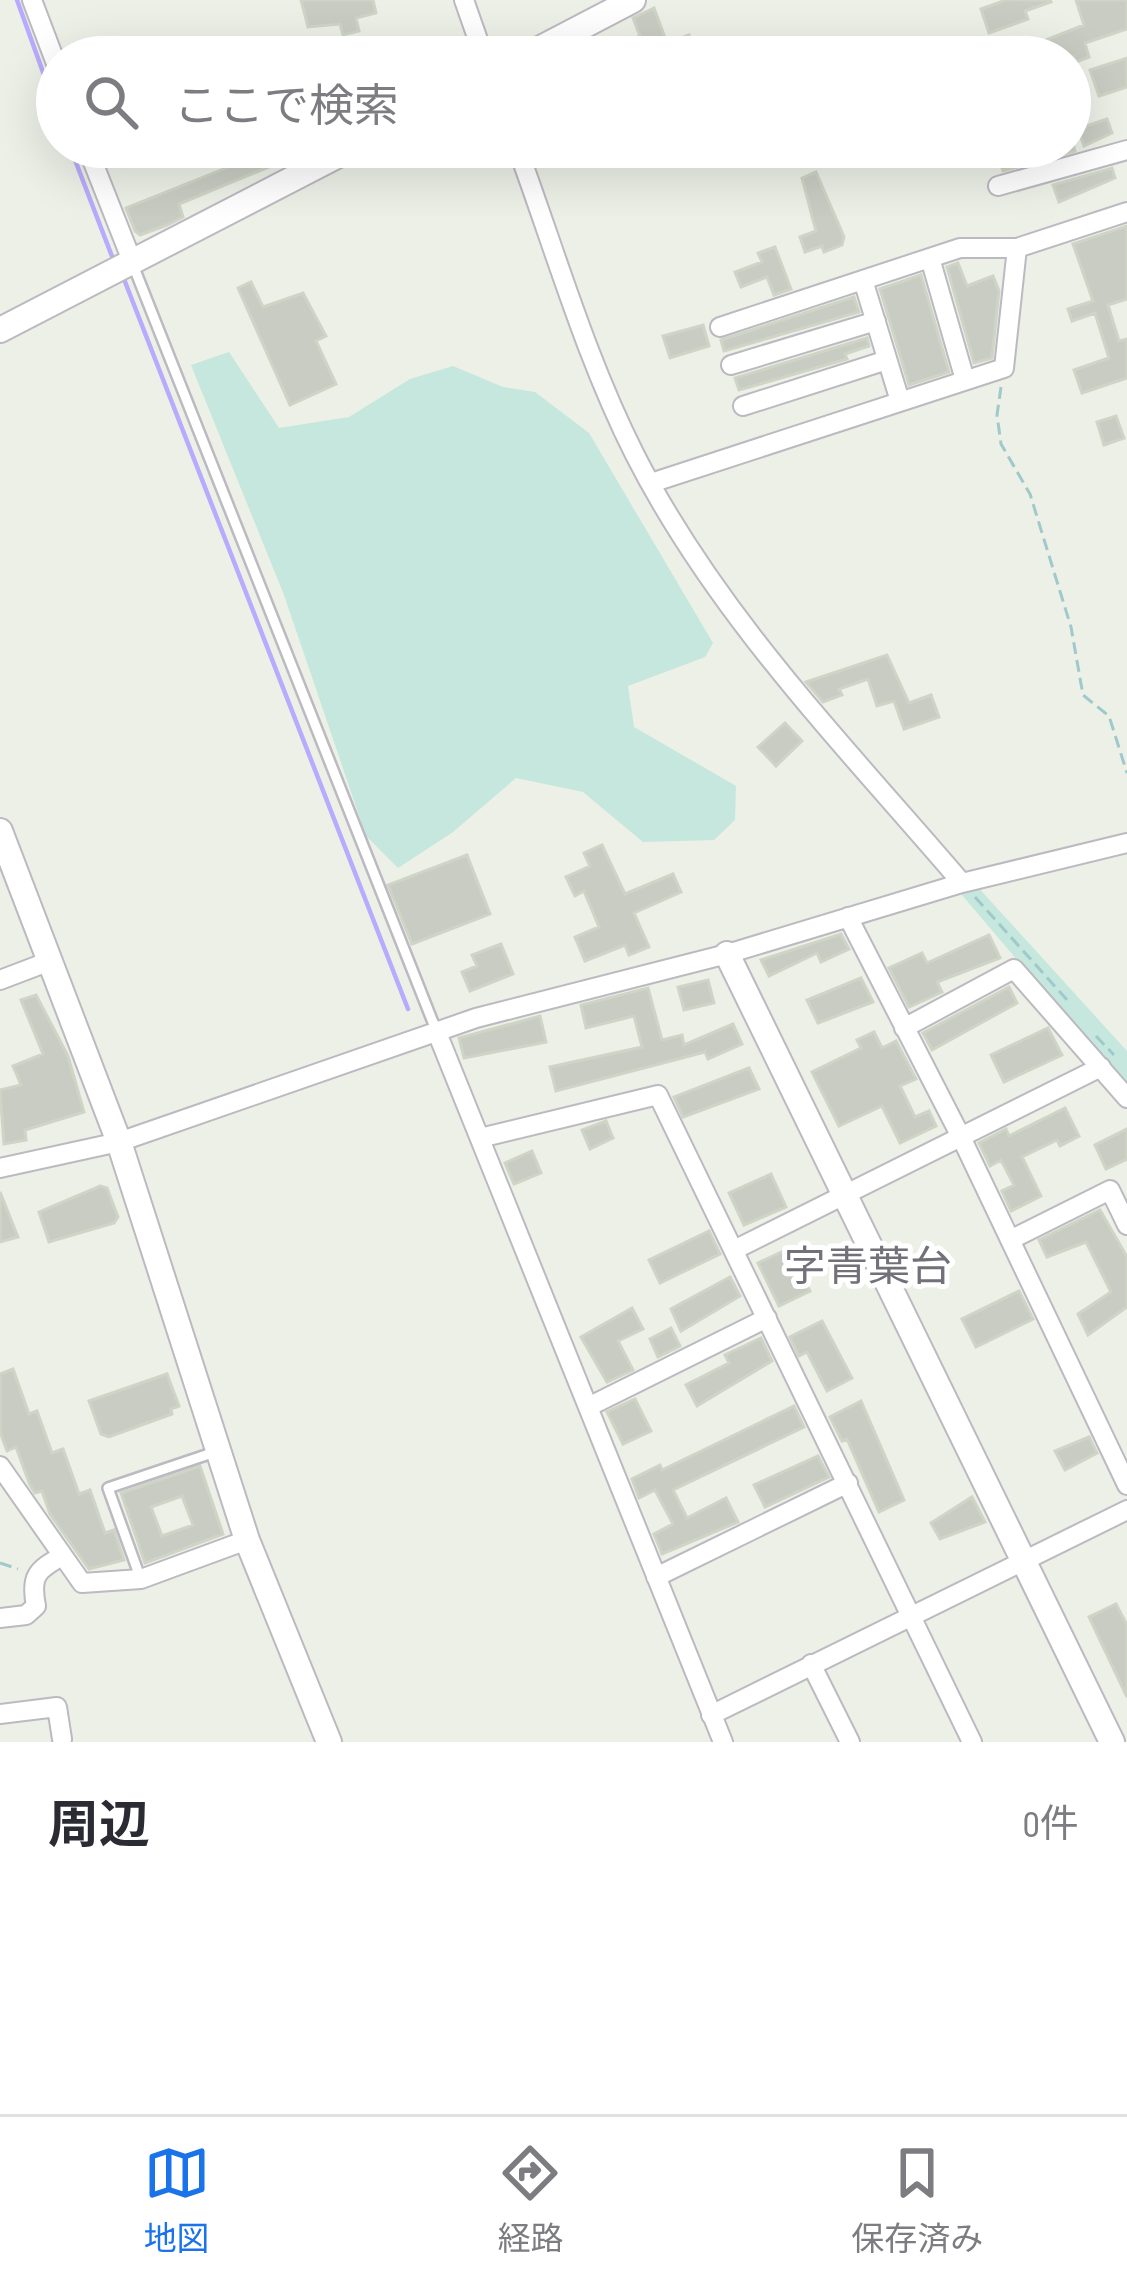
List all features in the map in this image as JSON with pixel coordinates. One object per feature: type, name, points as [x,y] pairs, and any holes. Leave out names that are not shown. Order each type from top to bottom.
[{"type":"street","points":[[32,0],[46,36]]},
{"type":"street","points":[[464,0],[477,36]]},
{"type":"street","points":[[564,36],[633,0]]},
{"type":"street","points":[[1091,160],[1127,150]]},
{"type":"street","points":[[95,168],[132,261]]},
{"type":"street","points":[[0,330],[313,168]]},
{"type":"street","points":[[524,168],[598,376],[651,483],[748,633],[962,883]]},
{"type":"street","points":[[998,186],[1062,168]]},
{"type":"street","points":[[719,327],[979,244],[1017,248],[1127,212]]},
{"type":"street","points":[[651,483],[1004,368],[1017,248]]},
{"type":"street","points":[[930,258],[964,380]]},
{"type":"street","points":[[863,280],[900,400]]},
{"type":"street","points":[[731,365],[875,321]]},
{"type":"street","points":[[743,406],[887,360]]},
{"type":"street","points":[[0,831],[118,1142],[247,1540],[329,1742]]},
{"type":"street","points":[[0,1168],[118,1142],[436,1030],[727,954],[962,883],[1127,843]]},
{"type":"street","points":[[848,917],[961,1137],[1127,1485]]},
{"type":"street","points":[[727,954],[1112,1742]]},
{"type":"street","points":[[0,980],[50,961]]},
{"type":"street","points":[[904,1028],[1014,969],[1127,1098]]},
{"type":"street","points":[[436,1030],[723,1742]]},
{"type":"street","points":[[734,1250],[1101,1067]]},
{"type":"street","points":[[480,1138],[658,1095],[972,1742]]},
{"type":"street","points":[[1010,1240],[1119,1186],[1127,1225]]},
{"type":"street","points":[[588,1407],[767,1318]]},
{"type":"street","points":[[0,1466],[82,1583],[141,1579],[247,1540]]},
{"type":"street","points":[[656,1577],[848,1483]]},
{"type":"street","points":[[711,1714],[1127,1510]]},
{"type":"street","points":[[0,1618],[26,1615],[36,1606],[31,1583],[38,1570],[62,1556]]},
{"type":"street","points":[[811,1664],[850,1742]]},
{"type":"street","points":[[0,1714],[57,1707],[62,1739]]},
{"type":"lane","points":[[132,261],[436,1030]]},
{"type":"lane","points":[[141,1579],[108,1488],[218,1451]]},
{"type":"path","points":[[1004,368],[997,415],[1001,444],[1030,494],[1071,627],[1083,695],[1109,716],[1127,773]]},
{"type":"path","points":[[0,1563],[21,1570],[31,1583]]},
{"type":"shaded area","points":[[229,352],[279,428],[349,417],[410,379],[453,366],[503,387],[535,392],[589,433],[713,643],[705,657],[628,686],[634,727],[736,786],[735,820],[714,840],[643,842],[583,792],[516,778],[453,832],[398,868],[366,836],[284,595],[191,365]]},
{"type":"shaded area","points":[[975,884],[1127,1051],[1127,1089],[956,888]]},
{"type":"building","points":[[301,0],[373,0],[376,13],[356,18],[359,31],[343,35],[340,24],[308,27]]},
{"type":"building","points":[[1006,0],[1051,2],[1025,11],[1028,19],[989,33],[981,9]]},
{"type":"building","points":[[1076,0],[1127,0],[1127,29],[1091,41],[1091,36],[1056,36],[1084,25]]},
{"type":"building","points":[[654,8],[664,36],[640,36],[633,18]]},
{"type":"building","points":[[1127,58],[1127,87],[1099,96],[1091,70]]},
{"type":"building","points":[[1107,119],[1112,133],[1091,143],[1091,125]]},
{"type":"building","points":[[226,168],[266,168],[179,204],[183,217],[140,235],[126,208]]},
{"type":"building","points":[[1112,168],[1115,178],[1059,202],[1053,185]]},
{"type":"building","points":[[816,172],[844,237],[842,245],[824,252],[822,246],[805,252],[800,237],[816,231],[802,178]]},
{"type":"building","points":[[1127,226],[1127,299],[1108,305],[1119,341],[1127,339],[1127,378],[1082,393],[1074,370],[1109,358],[1095,313],[1072,321],[1068,309],[1093,301],[1073,244]]},
{"type":"building","points":[[775,247],[791,289],[774,295],[767,277],[741,287],[735,272],[762,262],[758,253]]},
{"type":"building","points":[[958,263],[967,286],[993,276],[999,291],[992,358],[974,363],[947,267]]},
{"type":"building","points":[[921,275],[949,372],[909,385],[880,289]]},
{"type":"building","points":[[251,282],[263,307],[303,293],[326,336],[316,341],[336,384],[290,405],[238,288]]},
{"type":"building","points":[[854,297],[859,312],[724,351],[721,340]]},
{"type":"building","points":[[703,325],[709,346],[670,358],[663,336]]},
{"type":"building","points":[[867,338],[869,346],[845,354],[847,359],[739,390],[735,378]]},
{"type":"building","points":[[1116,416],[1124,438],[1104,445],[1097,422]]},
{"type":"building","points":[[887,655],[909,703],[931,695],[939,717],[904,729],[894,701],[877,706],[868,679],[839,689],[842,695],[823,702],[806,682]]},
{"type":"building","points":[[785,723],[802,741],[776,766],[758,747]]},
{"type":"building","points":[[602,845],[625,894],[673,874],[681,892],[634,913],[649,947],[629,955],[625,945],[585,961],[575,937],[599,927],[584,891],[575,896],[566,877],[590,866],[584,853]]},
{"type":"building","points":[[467,855],[490,914],[412,944],[388,885]]},
{"type":"building","points":[[841,934],[849,949],[821,962],[817,953],[769,976],[761,960]]},
{"type":"building","points":[[989,935],[1000,958],[937,982],[942,992],[909,1007],[889,968],[922,953],[927,963]]},
{"type":"building","points":[[501,944],[513,974],[470,991],[462,972],[477,966],[472,955]]},
{"type":"building","points":[[861,978],[873,1002],[818,1023],[807,1000]]},
{"type":"building","points":[[708,980],[714,1003],[684,1010],[678,987]]},
{"type":"building","points":[[1009,987],[1017,1003],[932,1050],[923,1033]]},
{"type":"building","points":[[648,988],[662,1040],[682,1035],[684,1045],[733,1024],[742,1044],[708,1059],[705,1052],[556,1091],[550,1067],[642,1047],[634,1016],[586,1028],[581,1005]]},
{"type":"building","points":[[36,995],[68,1056],[84,1112],[25,1130],[26,1140],[4,1144],[0,1090],[21,1085],[13,1066],[43,1054],[21,1000]]},
{"type":"building","points":[[540,1016],[546,1042],[464,1058],[459,1038]]},
{"type":"building","points":[[1048,1028],[1062,1055],[1004,1082],[991,1055]]},
{"type":"building","points":[[874,1032],[882,1048],[896,1041],[916,1079],[900,1086],[915,1117],[929,1111],[936,1126],[900,1143],[882,1106],[839,1126],[812,1072],[861,1048],[857,1040]]},
{"type":"building","points":[[749,1068],[759,1089],[683,1117],[674,1097]]},
{"type":"building","points":[[1065,1108],[1079,1136],[1060,1146],[1057,1140],[1022,1157],[1041,1196],[1011,1211],[1002,1191],[1014,1185],[1001,1160],[990,1166],[979,1143],[1006,1129],[1009,1136]]},
{"type":"building","points":[[606,1121],[613,1138],[590,1149],[582,1130]]},
{"type":"building","points":[[1127,1129],[1127,1159],[1106,1169],[1095,1145]]},
{"type":"building","points":[[532,1151],[541,1173],[514,1184],[505,1163]]},
{"type":"building","points":[[771,1174],[786,1207],[744,1225],[729,1193]]},
{"type":"building","points":[[100,1186],[107,1188],[118,1217],[114,1223],[49,1242],[39,1212]]},
{"type":"building","points":[[0,1192],[18,1237],[0,1242]]},
{"type":"building","points":[[1100,1210],[1127,1257],[1127,1307],[1088,1335],[1078,1314],[1111,1292],[1086,1242],[1047,1257],[1039,1240]]},
{"type":"building","points":[[709,1231],[720,1254],[660,1283],[649,1260]]},
{"type":"building","points":[[788,1249],[810,1291],[779,1306],[758,1263]]},
{"type":"building","points":[[730,1277],[740,1296],[681,1331],[671,1309]]},
{"type":"building","points":[[1019,1291],[1033,1319],[976,1347],[962,1319]]},
{"type":"building","points":[[632,1308],[643,1329],[618,1341],[633,1370],[607,1382],[581,1337]]},
{"type":"building","points":[[822,1321],[852,1378],[827,1391],[807,1352],[799,1356],[790,1337]]},
{"type":"building","points":[[671,1328],[680,1346],[658,1357],[650,1339]]},
{"type":"building","points":[[761,1338],[772,1361],[697,1406],[686,1385],[729,1363],[725,1355]]},
{"type":"building","points":[[13,1369],[29,1414],[37,1411],[52,1453],[63,1449],[79,1494],[90,1490],[105,1533],[114,1530],[124,1560],[89,1569],[50,1514],[42,1491],[35,1493],[30,1485],[16,1447],[7,1451],[0,1432],[0,1374]]},
{"type":"building","points":[[167,1374],[179,1406],[171,1409],[172,1414],[109,1437],[101,1434],[89,1401]]},
{"type":"building","points":[[635,1399],[651,1431],[623,1444],[607,1412]]},
{"type":"building","points":[[861,1401],[904,1500],[879,1512],[847,1439],[842,1441],[830,1417]]},
{"type":"building","points":[[794,1406],[804,1427],[673,1490],[687,1518],[726,1498],[738,1522],[662,1554],[654,1534],[673,1524],[655,1490],[639,1498],[632,1479],[660,1465],[662,1470]]},
{"type":"building","points":[[1089,1437],[1097,1453],[1065,1470],[1055,1451]]},
{"type":"building","points":[[818,1456],[829,1477],[765,1507],[754,1485]]},
{"type":"building","points":[[200,1466],[223,1534],[145,1563],[121,1493]],"holes":[[[182,1496],[193,1525],[162,1536],[151,1507]]]},
{"type":"building","points":[[972,1497],[985,1522],[940,1539],[931,1523]]},
{"type":"building","points":[[1116,1604],[1127,1625],[1127,1697],[1089,1617]]},
{"type":"waterway","points":[[17,0],[36,53]]},
{"type":"waterway","points":[[78,168],[113,259]]},
{"type":"waterway","points":[[122,274],[408,1009]]},
{"type":"district","name":"字青葉台","points":[[868,1266]]}]
